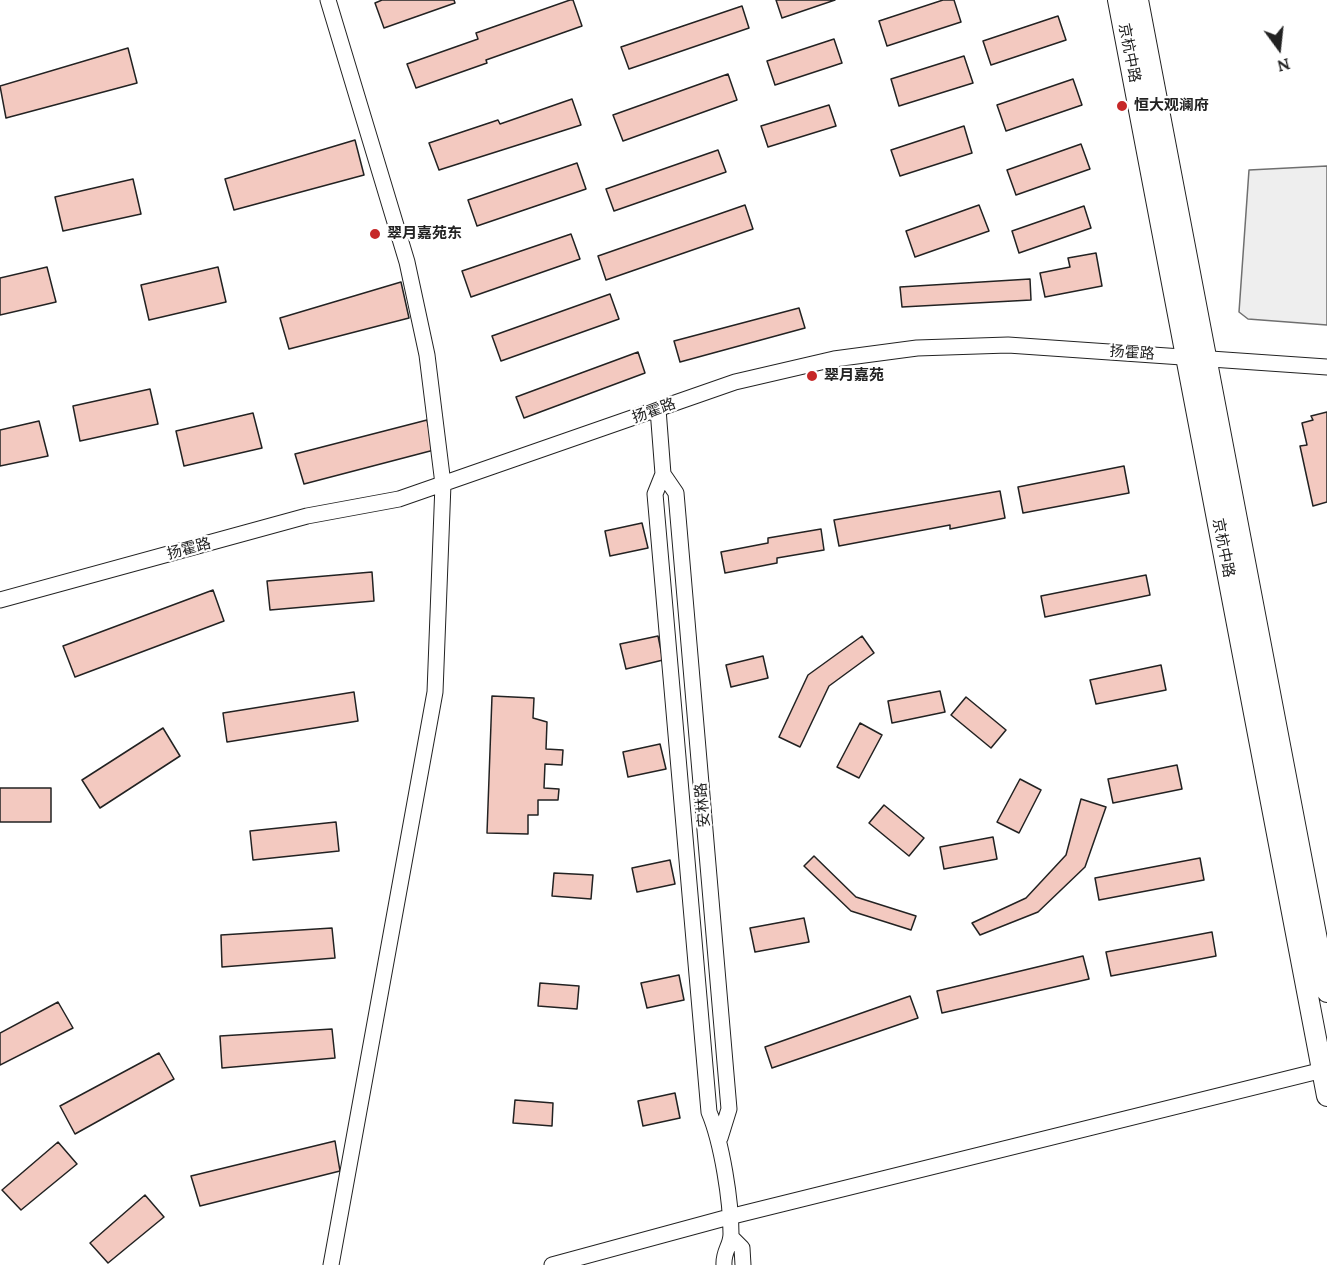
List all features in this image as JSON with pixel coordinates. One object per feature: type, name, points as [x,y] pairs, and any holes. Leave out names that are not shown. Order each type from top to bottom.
[{"type":"main road","name":"京杭中路","points":[[1119,0],[1325,1069],[1327,1096]]},
{"type":"main road","name":"京杭中路","points":[[1137,0],[1327,992]]},
{"type":"street","points":[[328,0],[407,262],[427,355],[443,484],[435,692],[331,1265]]},
{"type":"street","name":"扬霍路","points":[[0,600],[307,516],[399,499],[735,382],[834,359],[917,348],[1008,345],[1327,367]]},
{"type":"street","name":"安林路","points":[[658,409],[663,474],[655,494],[710,1112],[720,1138],[731,1237],[723,1254],[724,1265]]},
{"type":"street","name":"安林路","points":[[663,474],[676,494],[705,829],[729,1109],[720,1138]]},
{"type":"street","points":[[685,834],[705,829]]},
{"type":"street","points":[[552,1265],[729,1217],[1325,1069]]},
{"type":"street","name":"安林路","points":[[731,1237],[742,1248],[743,1265]]},
{"type":"shaded area","points":[[1327,166],[1327,325],[1248,319],[1239,312],[1249,170]]},
{"type":"building","points":[[382,0],[454,0],[455,3],[384,28],[375,3]]},
{"type":"building","points":[[573,0],[582,26],[416,88],[407,64],[478,39],[476,33]]},
{"type":"building","points":[[776,0],[835,0],[782,18]]},
{"type":"building","points":[[943,0],[954,0],[961,22],[887,46],[879,21]]},
{"type":"building","points":[[742,6],[749,28],[629,69],[621,47]]},
{"type":"building","points":[[1058,16],[1066,40],[991,65],[983,41]]},
{"type":"building","points":[[834,39],[842,63],[775,85],[767,61]]},
{"type":"building","points":[[128,48],[137,83],[6,118],[0,86]]},
{"type":"building","points":[[964,56],[973,83],[899,106],[891,79]]},
{"type":"building","points":[[728,74],[737,100],[623,141],[613,115]]},
{"type":"building","points":[[1073,79],[1082,105],[1006,131],[997,105]]},
{"type":"building","points":[[572,99],[581,125],[439,170],[429,143],[498,120],[500,124]]},
{"type":"building","points":[[829,105],[836,126],[768,147],[761,126]]},
{"type":"building","points":[[964,126],[972,153],[900,176],[891,150]]},
{"type":"building","points":[[355,140],[364,175],[234,210],[225,179]]},
{"type":"building","points":[[1081,144],[1090,169],[1016,195],[1007,170]]},
{"type":"building","points":[[718,150],[726,172],[614,211],[606,189]]},
{"type":"building","points":[[577,163],[586,189],[477,226],[468,200]]},
{"type":"building","points":[[133,179],[141,214],[63,231],[55,197]]},
{"type":"building","points":[[745,205],[753,229],[606,280],[598,256]]},
{"type":"building","points":[[979,205],[989,231],[915,257],[906,231]]},
{"type":"building","points":[[1084,206],[1091,228],[1019,253],[1012,231]]},
{"type":"building","points":[[571,234],[580,259],[471,297],[462,271]]},
{"type":"building","points":[[1096,253],[1102,286],[1045,297],[1040,273],[1070,267],[1068,258]]},
{"type":"building","points":[[47,267],[56,302],[0,315],[0,278]]},
{"type":"building","points":[[218,267],[226,302],[149,320],[141,285]]},
{"type":"building","points":[[1030,279],[1031,300],[902,307],[900,287]]},
{"type":"building","points":[[401,282],[409,318],[289,349],[280,318]]},
{"type":"building","points":[[610,294],[619,319],[501,361],[492,336]]},
{"type":"building","points":[[799,308],[805,328],[680,362],[674,341]]},
{"type":"building","points":[[638,352],[645,373],[524,418],[516,397]]},
{"type":"building","points":[[150,389],[158,424],[80,441],[73,406]]},
{"type":"building","points":[[1327,412],[1327,502],[1313,506],[1300,446],[1307,445],[1302,423],[1313,420],[1311,416]]},
{"type":"building","points":[[253,413],[262,448],[184,466],[176,431]]},
{"type":"building","points":[[427,420],[434,450],[304,484],[295,454]]},
{"type":"building","points":[[39,421],[48,456],[0,466],[0,430]]},
{"type":"building","points":[[1124,466],[1129,493],[1023,513],[1018,487]]},
{"type":"building","points":[[1000,491],[1005,518],[950,529],[950,525],[839,546],[834,520]]},
{"type":"building","points":[[642,523],[648,548],[610,556],[605,531]]},
{"type":"building","points":[[821,529],[824,550],[777,558],[777,563],[725,573],[721,552],[768,543],[768,538]]},
{"type":"building","points":[[372,572],[374,601],[270,610],[267,581]]},
{"type":"building","points":[[1146,575],[1150,595],[1045,617],[1041,596]]},
{"type":"building","points":[[213,590],[224,621],[75,677],[63,646]]},
{"type":"building","points":[[658,636],[663,660],[626,669],[620,644]]},
{"type":"building","points":[[862,636],[874,653],[829,686],[800,747],[779,737],[808,675]]},
{"type":"building","points":[[763,656],[768,678],[731,687],[726,665]]},
{"type":"building","points":[[1161,665],[1166,690],[1096,704],[1090,680]]},
{"type":"building","points":[[940,691],[945,712],[892,723],[888,701]]},
{"type":"building","points":[[354,692],[358,721],[227,742],[223,713]]},
{"type":"building","points":[[492,696],[534,698],[533,718],[547,722],[546,749],[563,750],[562,765],[545,764],[544,788],[559,789],[558,800],[538,800],[538,815],[528,815],[528,834],[487,833]]},
{"type":"building","points":[[966,697],[1006,730],[991,748],[951,715]]},
{"type":"building","points":[[860,723],[882,735],[859,778],[837,767]]},
{"type":"building","points":[[163,728],[180,756],[100,808],[82,780]]},
{"type":"building","points":[[660,744],[666,769],[628,777],[623,752]]},
{"type":"building","points":[[1177,765],[1182,789],[1113,803],[1108,779]]},
{"type":"building","points":[[1020,779],[1041,790],[1019,833],[997,822]]},
{"type":"building","points":[[0,788],[51,788],[51,822],[0,822]]},
{"type":"building","points":[[1081,799],[1106,807],[1085,867],[1038,912],[980,935],[972,923],[1026,898],[1066,855]]},
{"type":"building","points":[[884,805],[924,838],[909,856],[869,823]]},
{"type":"building","points":[[336,822],[339,851],[253,860],[250,831]]},
{"type":"building","points":[[993,837],[997,859],[944,869],[940,847]]},
{"type":"building","points":[[814,856],[856,897],[916,916],[911,930],[851,911],[804,866]]},
{"type":"building","points":[[1200,858],[1204,880],[1099,900],[1095,878]]},
{"type":"building","points":[[670,860],[675,884],[637,892],[632,868]]},
{"type":"building","points":[[554,873],[593,875],[591,899],[552,896]]},
{"type":"building","points":[[804,918],[809,942],[755,952],[750,928]]},
{"type":"building","points":[[332,928],[335,958],[222,967],[221,935]]},
{"type":"building","points":[[1212,932],[1216,956],[1111,976],[1106,952]]},
{"type":"building","points":[[1083,956],[1089,979],[942,1013],[937,991]]},
{"type":"building","points":[[679,975],[684,1000],[647,1008],[641,983]]},
{"type":"building","points":[[540,983],[579,986],[577,1009],[538,1006]]},
{"type":"building","points":[[910,996],[918,1018],[772,1068],[765,1047]]},
{"type":"building","points":[[58,1002],[73,1028],[0,1065],[0,1033]]},
{"type":"building","points":[[332,1029],[335,1058],[222,1068],[220,1036]]},
{"type":"building","points":[[159,1053],[174,1079],[75,1134],[60,1106]]},
{"type":"building","points":[[675,1093],[680,1118],[643,1126],[638,1101]]},
{"type":"building","points":[[515,1100],[553,1103],[552,1126],[513,1123]]},
{"type":"building","points":[[335,1141],[340,1171],[200,1206],[191,1176]]},
{"type":"building","points":[[58,1142],[77,1164],[21,1210],[2,1190]]},
{"type":"building","points":[[145,1195],[164,1217],[108,1263],[90,1243]]},
{"type":"place","name":"恒大观澜府","points":[[1122,106]]},
{"type":"place","name":"翠月嘉苑东","points":[[375,234]]},
{"type":"place","name":"翠月嘉苑","points":[[812,376]]}]
